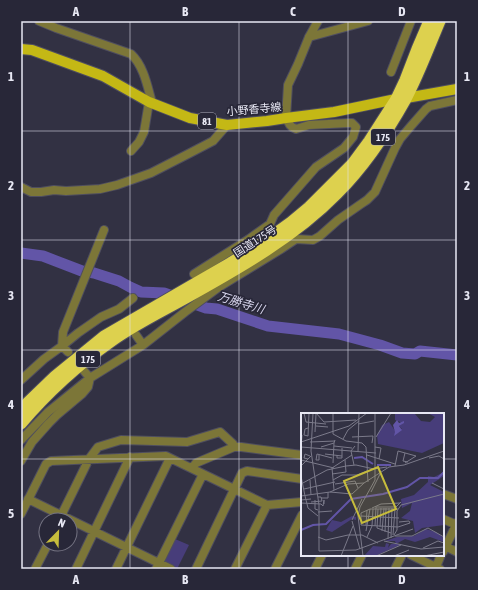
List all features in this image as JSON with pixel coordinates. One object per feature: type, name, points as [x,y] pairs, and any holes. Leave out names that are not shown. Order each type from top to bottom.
[{"type":"highway","name":"国道175号","points":[[21,411],[28,402],[56,376],[98,340],[110,332],[233,271],[265,251],[293,226],[337,194],[377,147],[393,121],[401,98],[405,80],[429,21]]},
{"type":"highway","name":"国道175号","points":[[401,98],[440,21]]},
{"type":"highway","name":"国道175号","points":[[21,424],[60,382],[86,361],[162,306]]},
{"type":"main road","name":"小野香寺線","points":[[21,49],[32,50],[103,76],[149,102],[190,118],[227,125],[334,112],[401,98],[457,89]]},
{"type":"street","points":[[39,21],[131,54],[136,58],[141,67],[151,99],[149,102],[144,132],[139,142],[131,151]]},
{"type":"street","points":[[194,274],[270,224],[274,215],[316,168],[344,148],[353,137],[356,127],[349,123],[309,126],[296,129],[290,125],[286,118],[288,86],[309,37],[318,21]]},
{"type":"street","points":[[309,37],[368,21]]},
{"type":"street","points":[[391,72],[411,21]]},
{"type":"street","points":[[21,440],[48,412],[90,378],[143,345],[219,287],[281,249],[296,238],[313,240],[320,236],[338,220],[367,200],[375,192],[400,139],[426,109],[430,106],[457,100]]},
{"type":"street","points":[[21,188],[31,192],[42,192],[54,190],[66,191],[100,189],[117,185],[151,173],[213,141],[227,125]]},
{"type":"street","points":[[68,352],[62,346],[63,332],[104,230]]},
{"type":"street","points":[[21,380],[44,359],[78,333],[100,317],[121,312],[133,298]]},
{"type":"street","points":[[136,335],[143,345]]},
{"type":"street","points":[[84,372],[90,378]]},
{"type":"street","points":[[21,461],[32,442],[49,423],[88,387],[90,378]]},
{"type":"street","points":[[63,512],[89,459],[98,447],[121,440],[187,442],[220,432],[233,444],[234,447]]},
{"type":"street","points":[[192,468],[196,463],[234,447],[301,455]]},
{"type":"street","points":[[21,514],[46,464],[51,461],[130,457],[166,456],[267,505],[301,502]]},
{"type":"street","points":[[76,569],[130,457]]},
{"type":"street","points":[[116,569],[170,458]]},
{"type":"street","points":[[196,569],[242,473],[247,471],[301,479]]},
{"type":"street","points":[[158,566],[203,474]]},
{"type":"street","points":[[444,494],[457,499]]},
{"type":"street","points":[[28,499],[50,512]]},
{"type":"street","points":[[235,569],[267,505]]},
{"type":"street","points":[[275,569],[301,517]]},
{"type":"street","points":[[444,519],[457,525],[444,548],[457,552]]},
{"type":"street","points":[[78,525],[94,531],[158,566],[171,569]]},
{"type":"street","points":[[36,569],[44,552]]},
{"type":"street","points":[[315,569],[322,556]]},
{"type":"street","points":[[355,569],[362,556]]},
{"type":"street","points":[[395,569],[402,556]]},
{"type":"street","points":[[413,556],[437,568],[441,556]]},
{"type":"shaded area","points":[[175,539],[189,545],[177,569],[163,563]]},
{"type":"waterway","name":"万勝寺川","points":[[21,253],[43,256],[82,271],[94,273],[119,281],[141,292],[164,293],[206,308],[217,309],[268,326],[339,334],[380,345],[402,353],[415,354],[420,351],[457,355]]}]
